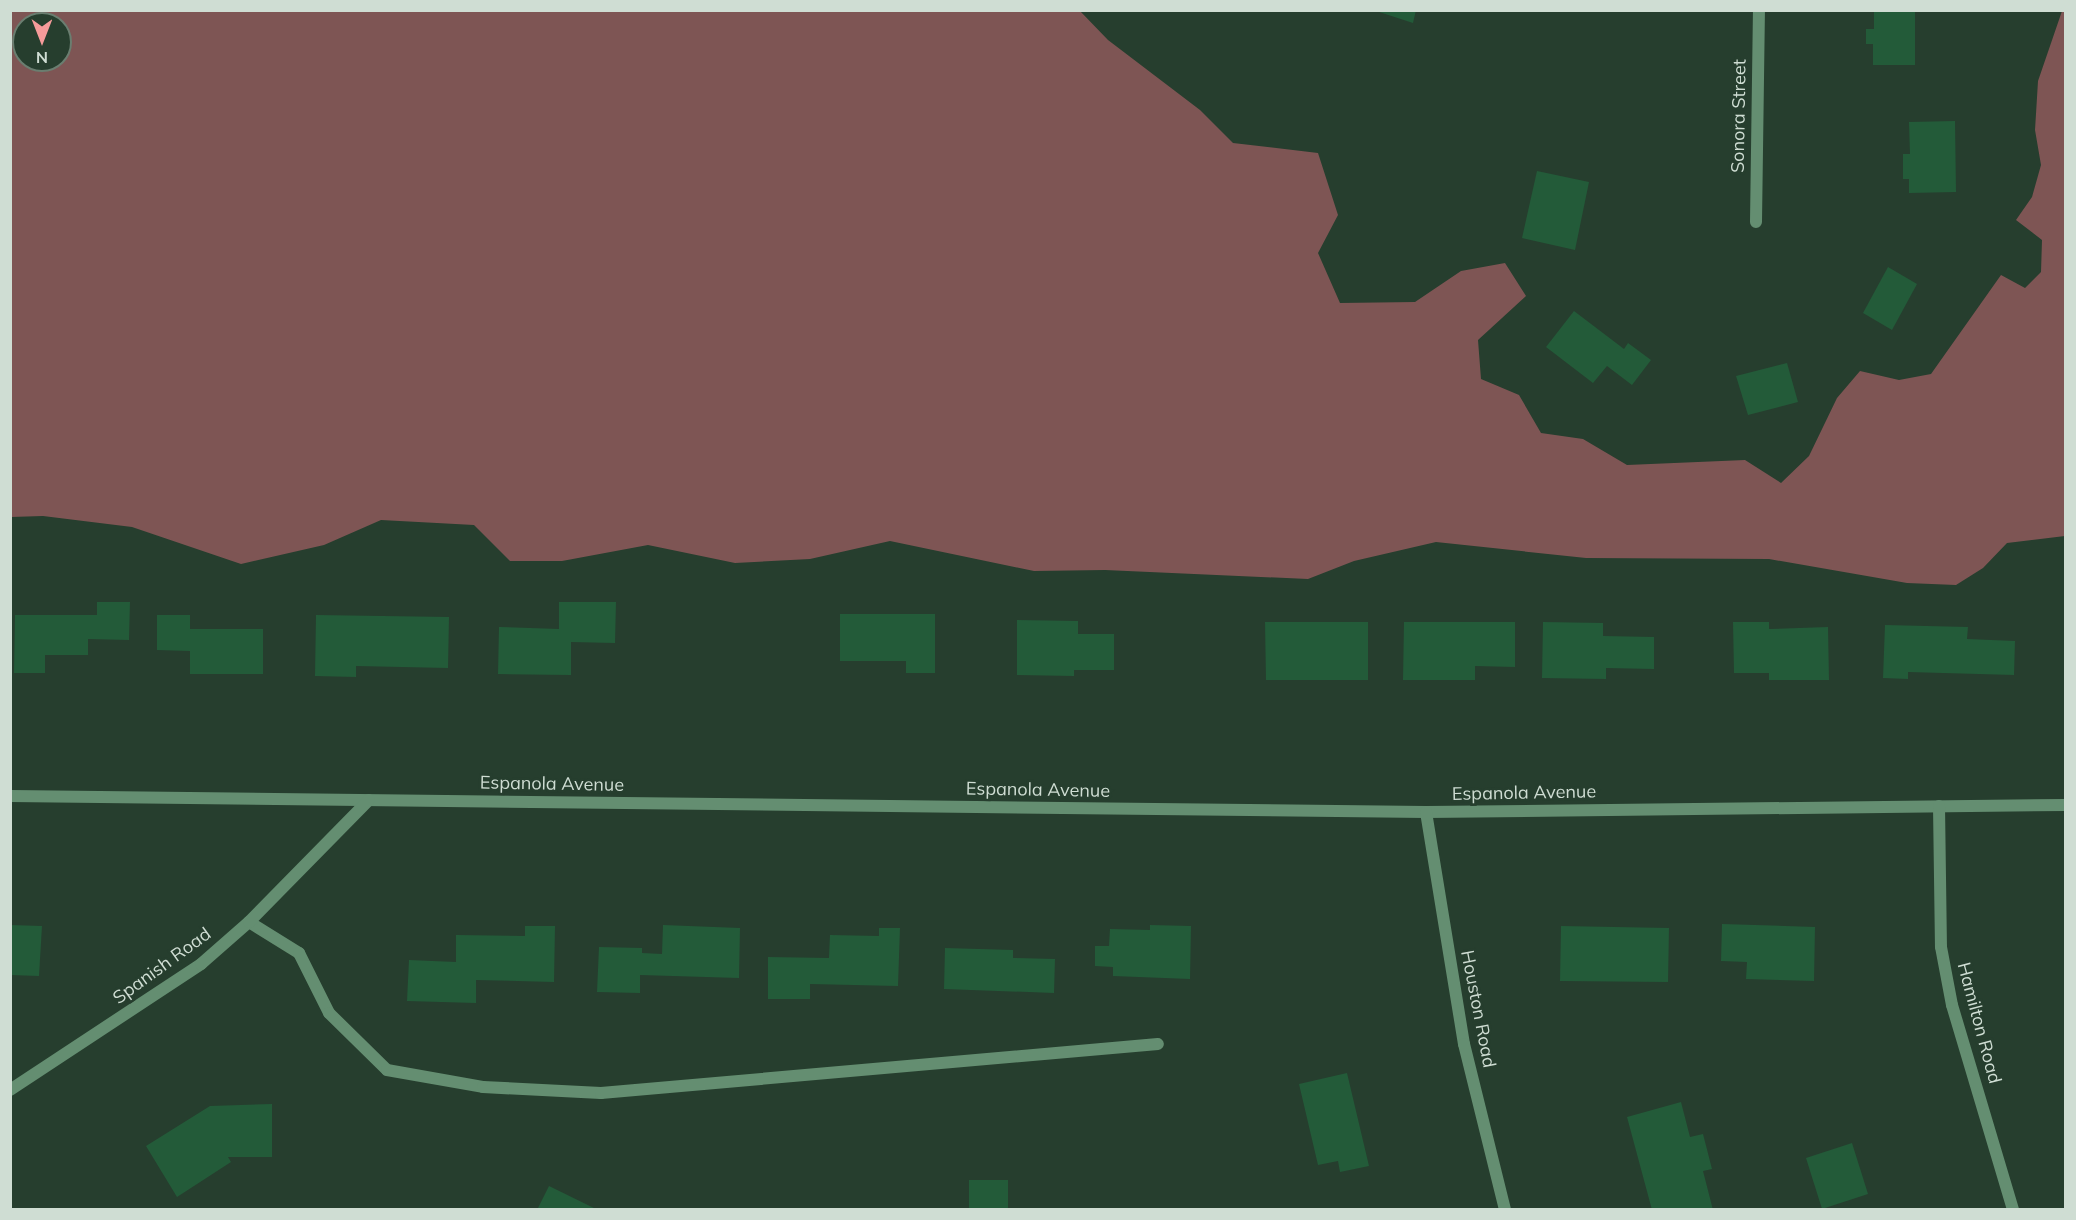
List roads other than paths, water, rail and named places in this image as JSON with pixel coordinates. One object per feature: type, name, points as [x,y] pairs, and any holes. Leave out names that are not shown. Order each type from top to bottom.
[{"type":"street","name":"Sonora Street","points":[[1756,222],[1759,10]]},
{"type":"street","name":"Espanola Avenue","points":[[10,796],[1426,812],[2066,805]]},
{"type":"street","name":"Spanish Road","points":[[10,1090],[201,964],[249,922],[369,800]]},
{"type":"street","name":"Hamilton Road","points":[[1939,806],[1941,946],[1952,1005],[2013,1209]]},
{"type":"street","name":"Houston Road","points":[[1426,812],[1464,1044],[1505,1209]]},
{"type":"street","points":[[249,922],[299,953],[328,1013],[387,1070],[483,1086],[601,1093],[1158,1044]]}]
